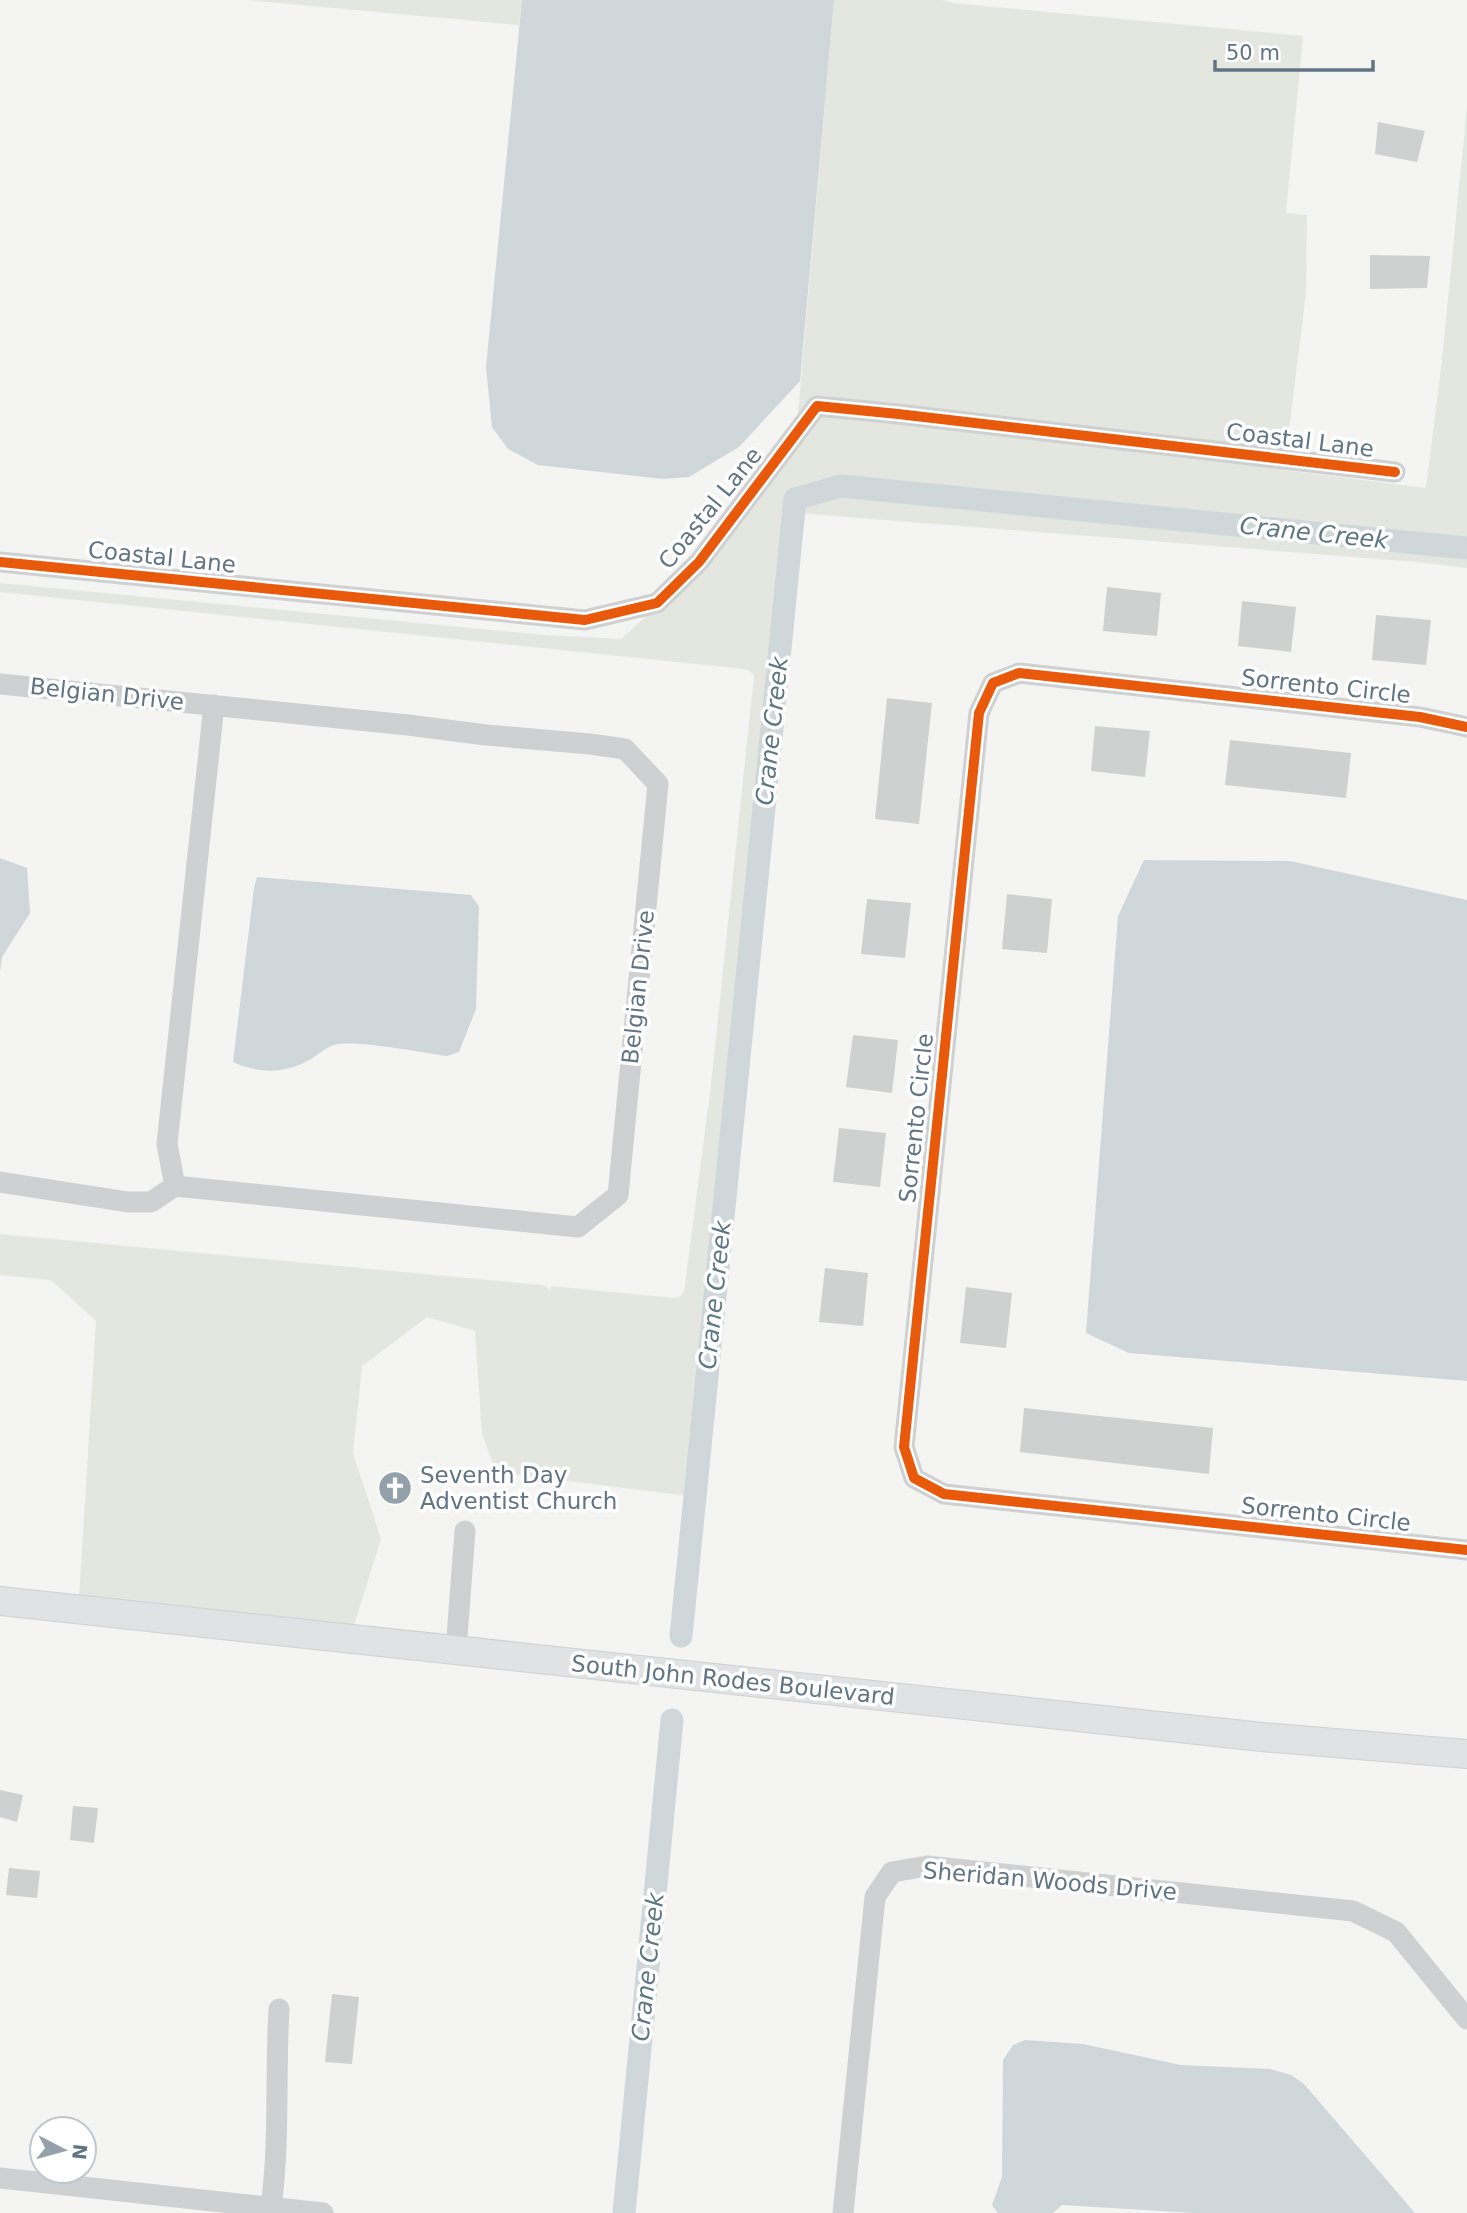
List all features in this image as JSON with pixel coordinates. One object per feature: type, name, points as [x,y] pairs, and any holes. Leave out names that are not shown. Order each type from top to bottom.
[{"type":"main road","name":"South John Rodes Boulevard","points":[[0,1601],[1262,1737],[1467,1754]]},
{"type":"street","name":"Coastal Lane","points":[[0,562],[585,620],[657,603],[699,562],[817,406],[1395,472]]},
{"type":"street","name":"Sorrento Circle","points":[[1467,727],[1420,717],[1019,673],[993,683],[979,713],[904,1447],[914,1478],[944,1494],[1467,1550]]},
{"type":"street","name":"Belgian Drive","points":[[0,684],[214,705],[486,735],[590,744],[625,749],[658,784],[618,1195],[578,1227],[175,1185],[167,1144],[214,705]]},
{"type":"street","points":[[0,1182],[128,1202],[151,1202],[175,1185]]},
{"type":"street","points":[[456,1650],[465,1531]]},
{"type":"street","name":"Sheridan Woods Drive","points":[[843,2213],[875,1897],[892,1872],[927,1866],[1353,1911],[1396,1932],[1467,2019]]},
{"type":"street","points":[[271,2207],[277,2153],[276,2060],[279,2009]]},
{"type":"street","points":[[0,2178],[323,2213]]},
{"type":"shaded area","points":[[245,0],[522,0],[519,25]]},
{"type":"shaded area","points":[[522,0],[834,0],[800,381],[739,447],[689,477],[663,479],[538,465],[508,449],[492,427],[486,367]]},
{"type":"shaded area","points":[[834,0],[942,0],[1303,36],[1286,213],[1307,215],[1306,293],[1284,470],[1426,488],[1442,360],[1467,106],[1467,568],[784,512],[776,707],[688,1496],[496,1472],[482,1434],[475,1331],[427,1317],[362,1366],[353,1453],[381,1539],[353,1628],[79,1599],[96,1321],[51,1280],[0,1275],[0,1234],[541,1285],[550,1290],[551,1286],[674,1298],[680,1297],[684,1292],[711,1085],[754,676],[744,669],[0,592],[0,583],[545,635],[621,639],[705,563],[797,425]]},
{"type":"shaded area","points":[[0,858],[27,868],[30,913],[2,957],[0,971]]},
{"type":"shaded area","points":[[1144,860],[1290,861],[1467,900],[1467,1381],[1129,1353],[1086,1333],[1118,916]]},
{"type":"shaded area","points":[[257,877],[471,895],[479,907],[476,1009],[459,1052],[447,1056],[372,1045],[344,1044],[331,1046],[301,1064],[282,1070],[253,1069],[233,1062]]},
{"type":"shaded area","points":[[1025,2040],[1083,2044],[1181,2065],[1270,2069],[1291,2075],[1304,2084],[1415,2213],[1194,2213],[1062,2205],[1053,2213],[998,2213],[992,2205],[1002,2177],[1003,2060],[1013,2045]]},
{"type":"building","points":[[1378,122],[1425,131],[1417,162],[1375,154]]},
{"type":"building","points":[[1370,255],[1430,256],[1427,288],[1370,289]]},
{"type":"building","points":[[1107,587],[1161,593],[1157,636],[1103,631]]},
{"type":"building","points":[[1242,601],[1296,607],[1291,652],[1238,646]]},
{"type":"building","points":[[1376,615],[1431,620],[1426,665],[1372,660]]},
{"type":"building","points":[[887,698],[932,703],[919,824],[875,819]]},
{"type":"building","points":[[1095,726],[1150,731],[1145,777],[1091,771]]},
{"type":"building","points":[[1230,740],[1351,753],[1346,798],[1225,785]]},
{"type":"building","points":[[1007,894],[1052,899],[1047,953],[1002,949]]},
{"type":"building","points":[[867,899],[911,903],[905,958],[861,954]]},
{"type":"building","points":[[853,1035],[898,1040],[892,1093],[846,1087]]},
{"type":"building","points":[[839,1128],[886,1133],[880,1187],[833,1182]]},
{"type":"building","points":[[825,1268],[868,1273],[863,1326],[819,1322]]},
{"type":"building","points":[[966,1287],[1012,1293],[1006,1348],[960,1343]]},
{"type":"building","points":[[1024,1408],[1213,1428],[1209,1474],[1020,1452]]},
{"type":"building","points":[[0,1790],[23,1795],[17,1822],[0,1817]]},
{"type":"building","points":[[73,1806],[98,1808],[94,1843],[70,1840]]},
{"type":"building","points":[[9,1868],[40,1871],[37,1898],[6,1895]]},
{"type":"building","points":[[332,1994],[359,1997],[352,2064],[325,2062]]},
{"type":"waterway","name":"Crane Creek","points":[[681,1636],[795,499],[841,486],[1467,548]]},
{"type":"waterway","name":"Crane Creek","points":[[624,2213],[672,1720]]},
{"type":"cycle path","points":[[0,562],[585,620],[657,603],[699,562],[817,406],[1395,472]]},
{"type":"cycle path","points":[[1467,727],[1420,717],[1019,673],[993,683],[979,713],[904,1447],[914,1478],[944,1494],[1467,1550]]},
{"type":"place","name":"Seventh Day Adventist Church","points":[[395,1488]]}]
